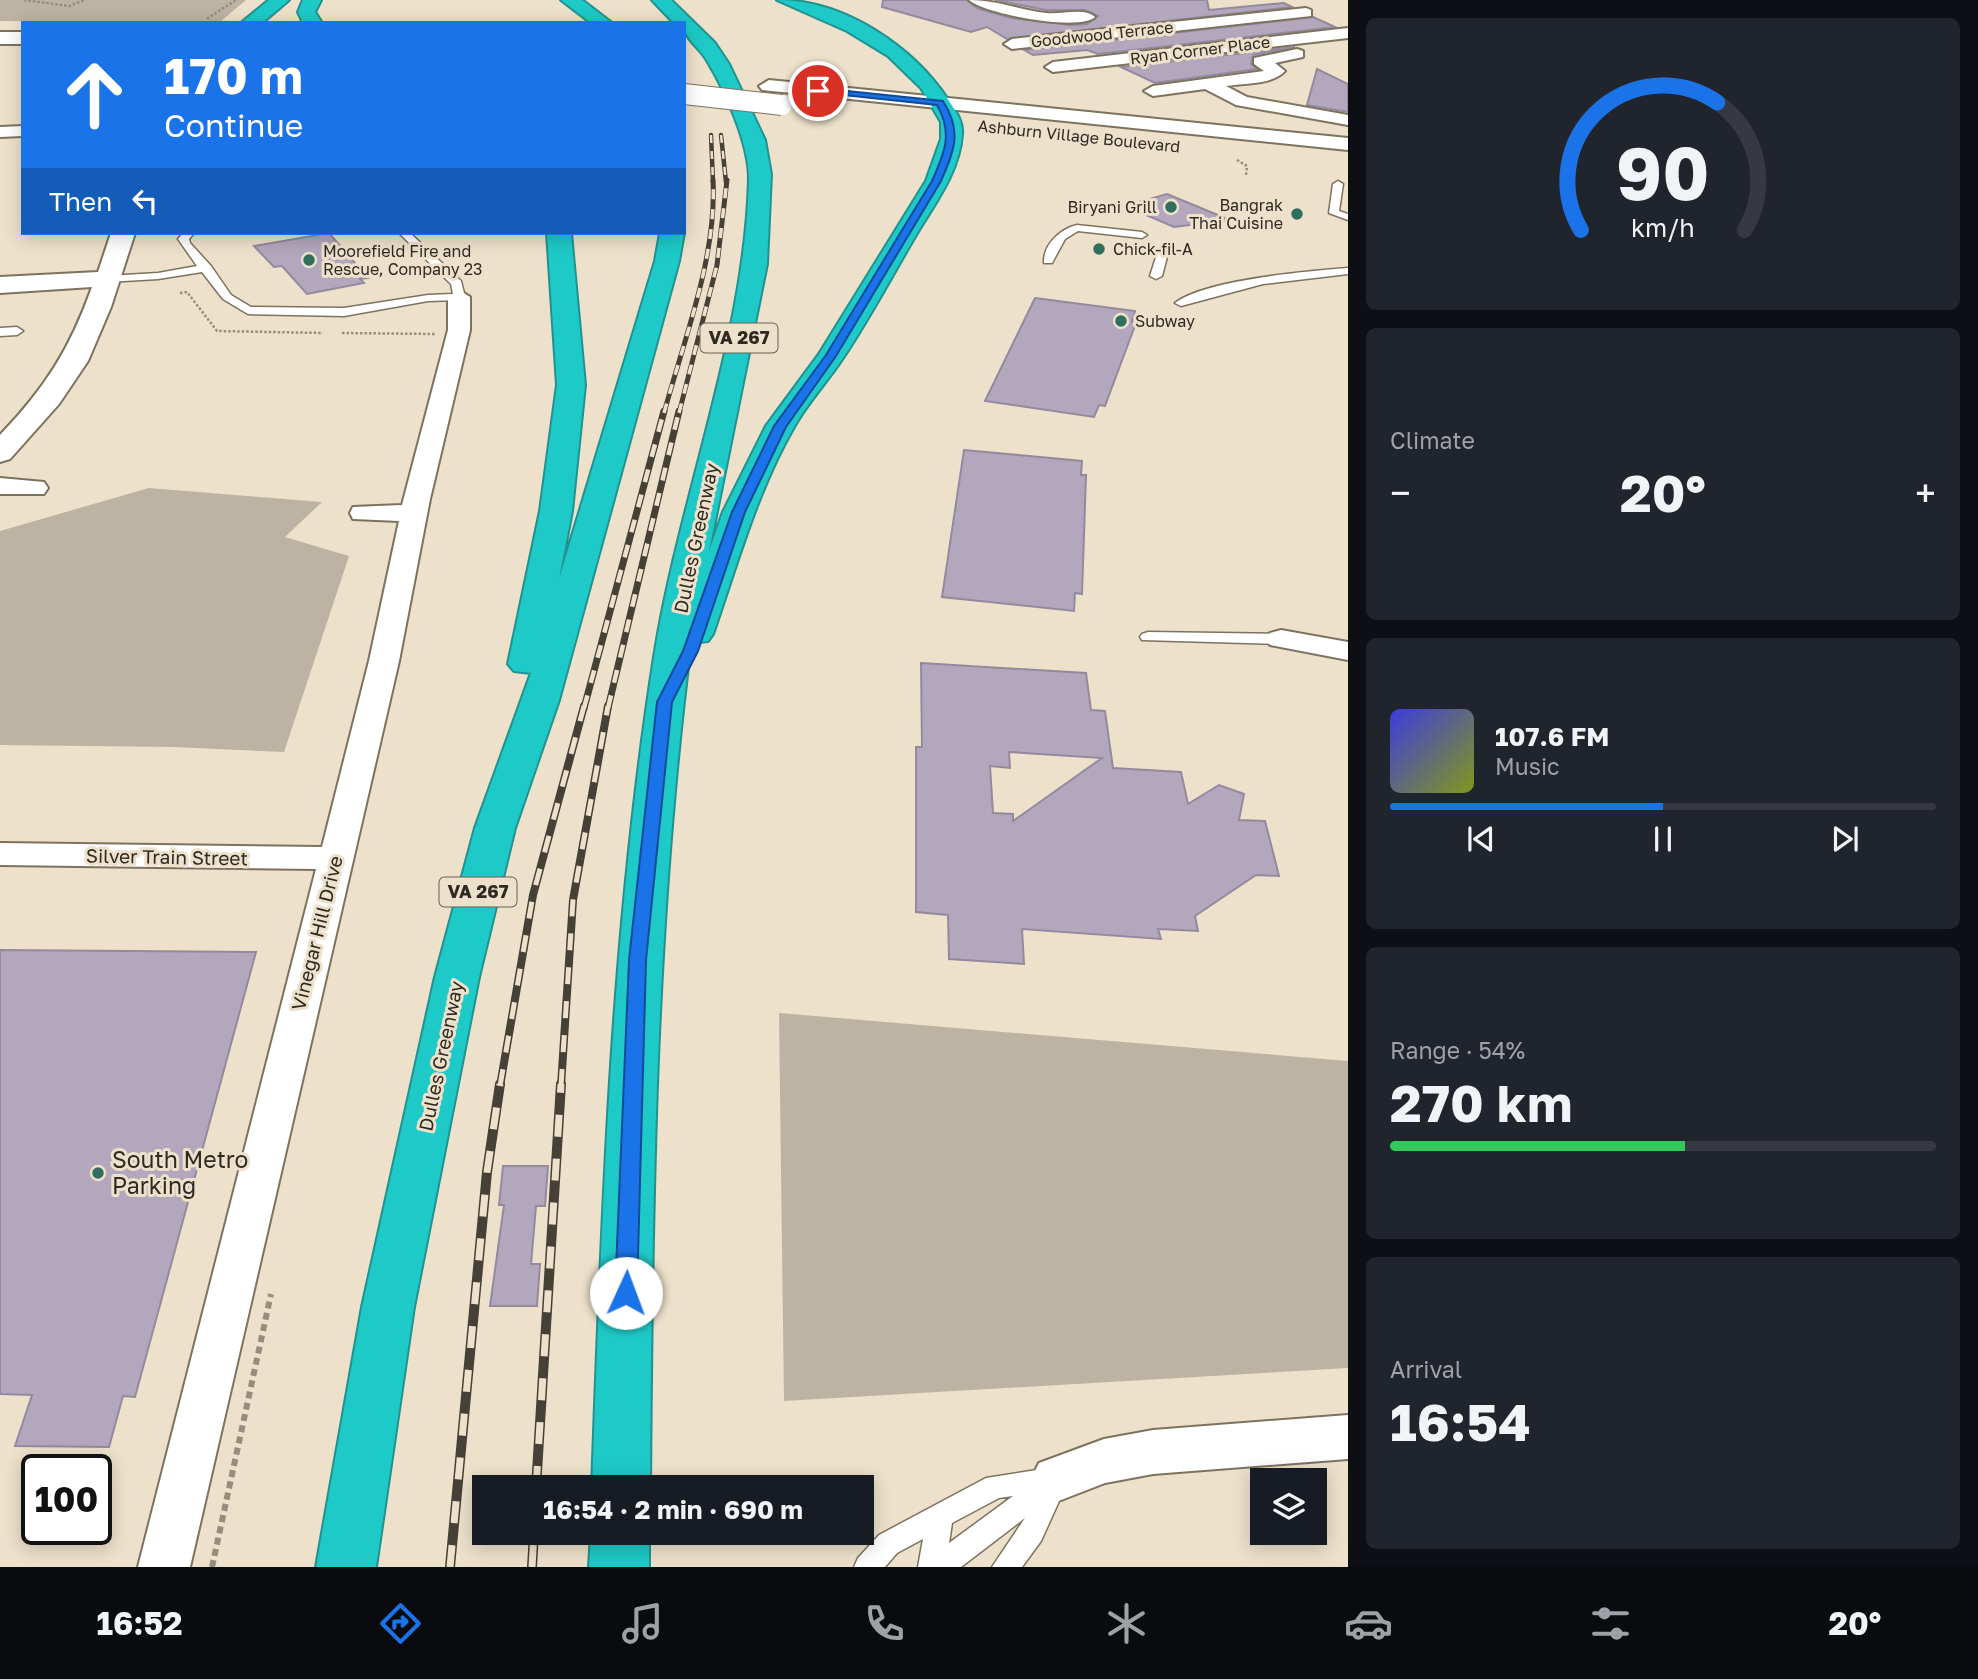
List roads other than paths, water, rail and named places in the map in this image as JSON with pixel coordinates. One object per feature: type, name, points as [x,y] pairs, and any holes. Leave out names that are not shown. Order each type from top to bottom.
[{"type":"highway","points":[[253,21],[280,0]]},
{"type":"highway","points":[[312,0],[306,9],[312,21]]},
{"type":"highway","points":[[570,0],[600,21]]},
{"type":"highway","points":[[595,0],[617,21]]},
{"type":"highway","name":"Dulles Greenway","points":[[661,0],[682,21]]},
{"type":"highway","points":[[664,702],[690,651],[739,512],[780,426],[831,356],[937,181],[947,156],[946,113],[931,87],[884,45],[844,23],[786,0]]},
{"type":"highway","name":"Dulles Greenway","points":[[621,1475],[638,960],[664,702],[674,639],[755,264],[760,174],[754,140],[719,64],[708,47],[686,25]]},
{"type":"highway","points":[[495,828],[556,511],[571,385],[559,235]]},
{"type":"highway","name":"Dulles Greenway","points":[[346,1567],[391,1294],[457,977],[495,828],[541,700],[667,261],[672,235]]},
{"type":"highway","points":[[619,1567],[620,1545]]},
{"type":"main road","points":[[0,28],[21,28]]},
{"type":"main road","points":[[0,38],[21,38]]},
{"type":"main road","name":"Ashburn Village Boulevard","points":[[686,77],[776,97]]},
{"type":"main road","name":"Ashburn Village Boulevard","points":[[686,92],[776,97],[1348,144]]},
{"type":"main road","name":"Ashburn Village Boulevard","points":[[946,113],[1348,164]]},
{"type":"main road","points":[[0,453],[63,380],[96,315],[122,235]]},
{"type":"main road","points":[[0,285],[107,279]]},
{"type":"street","points":[[977,0],[1062,20],[1108,15]]},
{"type":"street","points":[[1023,12],[1065,0]]},
{"type":"street","points":[[1163,9],[1233,46]]},
{"type":"street","name":"Goodwood Terrace","points":[[1012,44],[1306,13]]},
{"type":"street","name":"Ryan Corner Place","points":[[1053,67],[1348,33]]},
{"type":"street","points":[[1153,91],[1277,71],[1260,61],[1264,59],[1348,48]]},
{"type":"street","points":[[1207,83],[1242,101],[1348,120]]},
{"type":"street","points":[[0,132],[21,131]]},
{"type":"street","name":"Vinegar Hill Drive","points":[[164,1567],[384,661],[414,513],[459,330],[459,297]]},
{"type":"street","points":[[0,486],[35,488]]},
{"type":"street","points":[[363,513],[414,513]]},
{"type":"street","points":[[1281,639],[1348,632]]},
{"type":"street","points":[[1281,639],[1348,651]]},
{"type":"street","name":"Silver Train Street","points":[[0,854],[335,858]]},
{"type":"street","points":[[1056,1479],[1104,1461],[1153,1452],[1348,1437]]},
{"type":"lane","points":[[1338,184],[1334,212],[1348,217]]},
{"type":"lane","points":[[1048,261],[1061,233],[1068,230],[1077,228],[1142,235]]},
{"type":"lane","points":[[186,235],[184,242],[228,297],[248,310],[344,312],[428,298],[459,297],[457,283],[406,235]]},
{"type":"lane","points":[[1156,276],[1162,253]]},
{"type":"lane","points":[[107,279],[158,276],[207,268]]},
{"type":"lane","points":[[1181,303],[1216,289],[1260,279],[1348,271]]},
{"type":"lane","points":[[0,331],[17,331]]},
{"type":"lane","points":[[1148,637],[1281,639]]},
{"type":"lane","points":[[868,1567],[888,1544],[995,1486],[1056,1479]]},
{"type":"lane","points":[[939,1567],[1056,1479]]},
{"type":"lane","points":[[1006,1567],[1032,1532],[1056,1479]]},
{"type":"lane","points":[[932,1567],[940,1516]]},
{"type":"railway","points":[[711,135],[713,182]]},
{"type":"railway","points":[[721,135],[726,182]]},
{"type":"railway","points":[[679,413],[717,265],[727,180]]},
{"type":"railway","points":[[664,413],[705,268],[713,209],[713,182]]},
{"type":"railway","points":[[584,708],[664,411]]},
{"type":"railway","points":[[608,708],[679,411]]},
{"type":"railway","points":[[500,1086],[533,895],[584,706]]},
{"type":"railway","points":[[561,1086],[573,900],[608,706]]},
{"type":"railway","points":[[450,1567],[487,1172],[500,1084]]},
{"type":"railway","points":[[537,1475],[561,1084]]},
{"type":"railway","points":[[532,1567],[533,1545]]},
{"type":"place","name":"Biryani Grill","points":[[1171,207]]},
{"type":"place","name":"Bangrak Thai Cuisine","points":[[1297,214]]},
{"type":"place","name":"Chick-fil-A","points":[[1099,249]]},
{"type":"place","name":"Moorefield Fire and Rescue, Company 23","points":[[309,260]]},
{"type":"place","name":"Subway","points":[[1121,321]]},
{"type":"place","name":"South Metro Parking","points":[[98,1173]]}]
